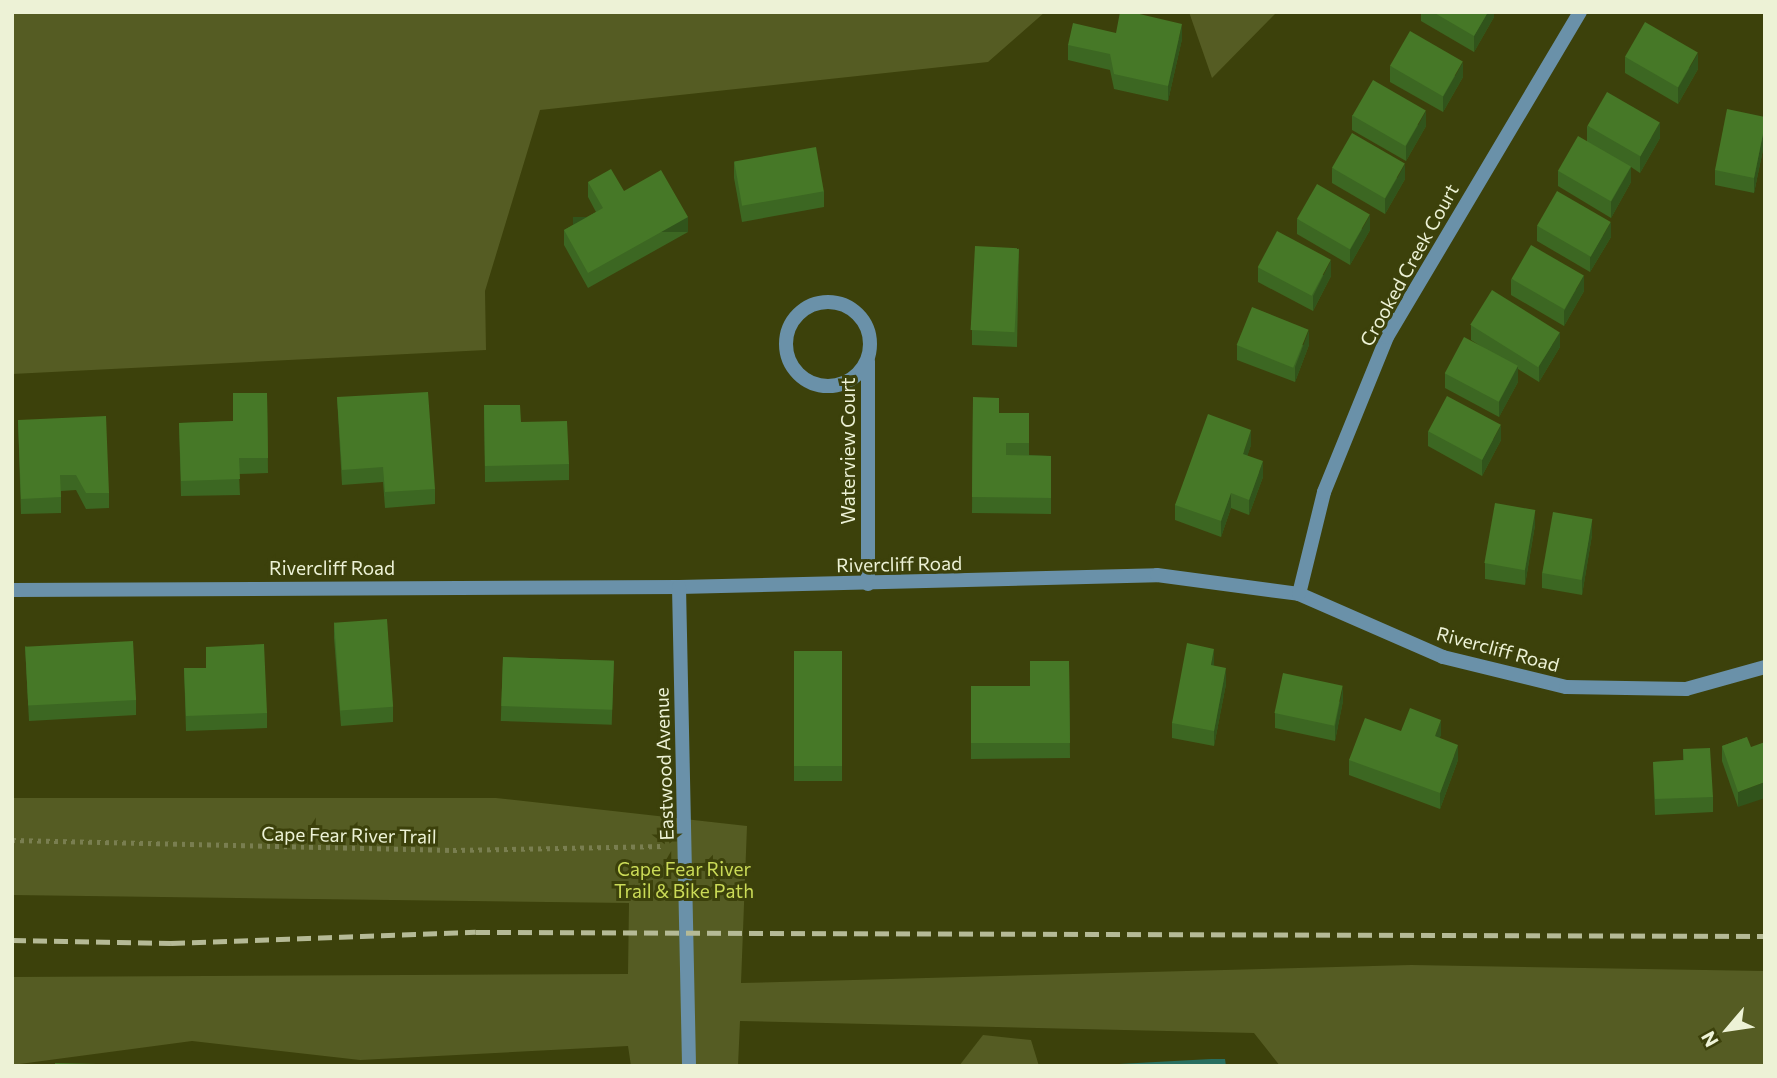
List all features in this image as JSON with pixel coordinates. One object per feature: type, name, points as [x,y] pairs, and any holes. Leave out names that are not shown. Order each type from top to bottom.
[{"type":"street","name":"Crooked Creek Court","points":[[1299,594],[1324,492],[1387,337],[1580,12]]},
{"type":"street","name":"Waterview Court","points":[[867,360],[836,386],[808,381],[789,359],[788,330],[806,308],[844,305],[864,321],[867,360],[868,584]]},
{"type":"street","name":"Rivercliff Road","points":[[12,590],[679,587],[1157,575],[1299,594],[1443,657],[1566,687],[1686,689],[1765,667]]},
{"type":"street","name":"Eastwood Avenue","points":[[679,587],[689,1066]]},
{"type":"path","name":"Cape Fear River Trail","points":[[12,840],[426,850],[686,846]]},
{"type":"green space","points":[[12,12],[1045,12],[988,62],[540,110],[485,291],[486,350],[12,374]]},
{"type":"green space","points":[[1189,12],[1277,12],[1212,78]]},
{"type":"green space","name":"Cape Fear River Trail & Bike Path","points":[[12,798],[496,798],[747,826],[741,983],[1411,965],[1765,971],[1765,1066],[1280,1066],[1254,1033],[740,1021],[738,1066],[631,1066],[628,1046],[360,1060],[192,1041],[12,1065],[12,977],[628,974],[629,903],[12,895]]},
{"type":"green space","points":[[983,1035],[1031,1040],[1039,1066],[959,1066]]},
{"type":"water","points":[[1225,1059],[1226,1066],[1082,1066]]},
{"type":"building","points":[[1120,12],[1182,24],[1168,86],[1114,74],[1110,54],[1068,45],[1073,23],[1116,33]]},
{"type":"building","points":[[1433,12],[1488,12],[1474,36]]},
{"type":"building","points":[[1645,22],[1698,52],[1678,87],[1625,57]]},
{"type":"building","points":[[1410,31],[1463,62],[1443,96],[1390,66]]},
{"type":"building","points":[[1373,80],[1426,110],[1405,146],[1352,116]]},
{"type":"building","points":[[1607,92],[1660,122],[1640,156],[1588,126]]},
{"type":"building","points":[[1727,109],[1765,117],[1754,178],[1715,170]]},
{"type":"building","points":[[1352,133],[1405,164],[1385,198],[1332,168]]},
{"type":"building","points":[[1578,136],[1631,166],[1611,201],[1558,171]]},
{"type":"building","points":[[816,147],[824,191],[742,206],[734,161]]},
{"type":"building","points":[[611,169],[624,191],[661,170],[688,217],[588,273],[564,230],[603,208],[588,182]]},
{"type":"building","points":[[1317,184],[1370,214],[1350,249],[1297,219]]},
{"type":"building","points":[[1557,191],[1611,222],[1591,257],[1537,226]]},
{"type":"building","points":[[1277,231],[1331,260],[1312,296],[1258,267]]},
{"type":"building","points":[[1531,245],[1584,276],[1564,309],[1512,279]]},
{"type":"building","points":[[975,246],[1019,248],[1015,332],[971,330]]},
{"type":"building","points":[[1492,290],[1560,332],[1538,367],[1470,325]]},
{"type":"building","points":[[1252,307],[1309,330],[1293,368],[1237,345]]},
{"type":"building","points":[[1464,337],[1518,366],[1499,402],[1445,373]]},
{"type":"building","points":[[428,392],[435,489],[385,492],[383,467],[342,470],[337,397]]},
{"type":"building","points":[[233,393],[267,393],[268,458],[239,458],[240,479],[181,481],[179,423],[233,421]]},
{"type":"building","points":[[1447,396],[1501,425],[1482,460],[1428,431]]},
{"type":"building","points":[[973,397],[999,398],[999,413],[1029,413],[1029,443],[1006,443],[1006,455],[1051,456],[1051,498],[972,497]]},
{"type":"building","points":[[484,405],[520,405],[521,422],[567,421],[569,464],[485,466]]},
{"type":"building","points":[[1208,414],[1251,430],[1243,454],[1263,461],[1249,500],[1231,493],[1221,521],[1175,505]]},
{"type":"building","points":[[106,416],[109,493],[86,493],[76,475],[60,475],[61,497],[21,499],[18,420]]},
{"type":"building","points":[[1495,503],[1535,510],[1525,570],[1484,563]]},
{"type":"building","points":[[1553,512],[1592,519],[1582,580],[1542,573]]},
{"type":"building","points":[[387,619],[393,707],[340,710],[334,623]]},
{"type":"building","points":[[133,641],[136,700],[28,706],[25,647]]},
{"type":"building","points":[[1187,643],[1214,649],[1211,665],[1226,668],[1214,731],[1172,723]]},
{"type":"building","points":[[264,644],[267,713],[186,716],[184,668],[206,668],[206,647]]},
{"type":"building","points":[[794,651],[842,651],[842,766],[794,766]]},
{"type":"building","points":[[503,657],[614,661],[612,710],[501,706]]},
{"type":"building","points":[[1030,661],[1069,661],[1070,743],[971,743],[971,686],[1030,686]]},
{"type":"building","points":[[1283,673],[1343,686],[1334,726],[1274,713]]},
{"type":"building","points":[[1410,708],[1441,720],[1435,736],[1458,745],[1440,793],[1349,760],[1365,718],[1401,731]]},
{"type":"building","points":[[1747,737],[1751,747],[1765,742],[1765,782],[1738,792],[1722,746]]},
{"type":"building","points":[[1710,748],[1713,797],[1655,799],[1653,762],[1684,760],[1683,749]]},
{"type":"building","points":[[55,1063],[97,1064],[97,1066],[55,1066]]},
{"type":"railway","points":[[12,940],[171,943],[476,932],[1765,936]]}]
